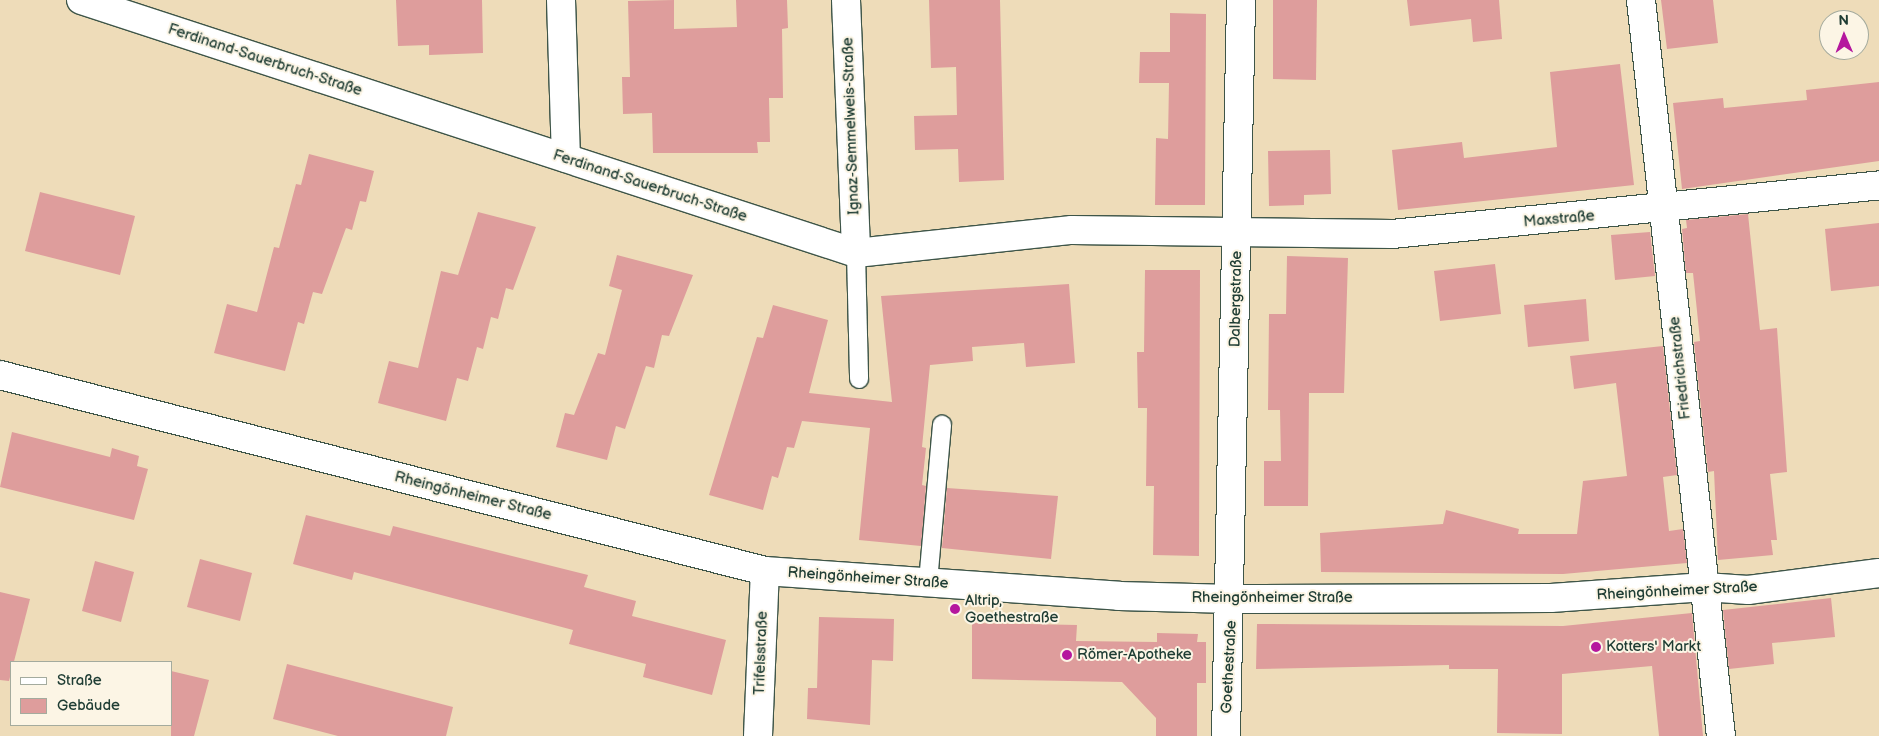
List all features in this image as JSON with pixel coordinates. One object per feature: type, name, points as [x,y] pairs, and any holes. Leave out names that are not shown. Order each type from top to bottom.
[{"type":"street","name":"Ferdinand-Sauerbruch-Straße","points":[[81,0],[856,253],[1072,230],[1237,232]]},
{"type":"street","points":[[561,0],[566,158]]},
{"type":"street","name":"Ignaz-Semmelweis-Straße","points":[[846,0],[856,253]]},
{"type":"street","name":"Dalbergstraße","points":[[1232,598],[1241,0]]},
{"type":"street","name":"Friedrichstraße","points":[[1641,0],[1662,209],[1721,736]]},
{"type":"street","name":"Maxstraße","points":[[1237,232],[1392,234],[1662,209],[1879,185]]},
{"type":"street","name":"Rheingönheimer Straße","points":[[0,375],[765,571],[928,582],[1232,598],[1551,598],[1705,587],[1748,590],[1879,573]]},
{"type":"street","name":"Trifelsstraße","points":[[758,736],[765,571]]},
{"type":"street","name":"Goethestraße","points":[[1226,736],[1232,598]]},
{"type":"lane","points":[[856,253],[860,379]]},
{"type":"lane","points":[[928,582],[942,425]]},
{"type":"building","points":[[396,0],[482,0],[483,53],[429,55],[429,45],[398,46]]},
{"type":"building","points":[[674,0],[674,29],[737,27],[736,0],[787,0],[788,28],[782,29],[783,98],[769,98],[770,142],[757,142],[758,153],[653,153],[652,113],[623,114],[622,77],[630,77],[628,1]]},
{"type":"building","points":[[929,0],[1000,0],[1004,180],[959,182],[958,149],[915,150],[914,116],[957,115],[956,67],[931,68]]},
{"type":"building","points":[[1273,0],[1317,0],[1316,80],[1273,79]]},
{"type":"building","points":[[1407,0],[1499,0],[1502,39],[1473,42],[1471,19],[1410,26]]},
{"type":"building","points":[[1661,0],[1713,0],[1718,43],[1667,49]]},
{"type":"building","points":[[1170,13],[1206,14],[1205,205],[1155,205],[1156,138],[1168,139],[1169,83],[1139,83],[1140,52],[1170,52]]},
{"type":"building","points":[[1620,64],[1634,185],[1398,210],[1392,150],[1462,142],[1464,158],[1557,147],[1550,72]]},
{"type":"building","points":[[1879,82],[1879,161],[1682,189],[1673,103],[1723,98],[1724,108],[1807,100],[1806,90]]},
{"type":"building","points":[[1330,150],[1331,194],[1304,195],[1304,205],[1269,206],[1268,151]]},
{"type":"building","points":[[309,154],[374,171],[366,202],[360,201],[352,230],[346,228],[322,294],[313,292],[304,324],[298,322],[285,371],[214,353],[227,304],[257,312],[274,247],[279,248],[296,184],[301,185]]},
{"type":"building","points":[[40,192],[135,216],[120,275],[25,251]]},
{"type":"building","points":[[478,212],[536,227],[513,290],[506,288],[498,319],[491,317],[483,349],[477,347],[468,381],[457,378],[446,421],[378,403],[389,361],[418,368],[441,271],[458,275]]},
{"type":"building","points":[[1748,214],[1760,330],[1777,328],[1787,472],[1770,474],[1777,540],[1771,540],[1773,555],[1718,560],[1714,471],[1708,472],[1694,342],[1700,341],[1693,273],[1686,273],[1682,229],[1687,228],[1686,220]]},
{"type":"building","points":[[1879,223],[1879,286],[1831,291],[1825,229]]},
{"type":"building","points":[[1650,232],[1655,276],[1615,280],[1611,235]]},
{"type":"building","points":[[617,255],[693,275],[669,336],[662,335],[654,368],[646,366],[625,429],[616,426],[607,460],[556,447],[565,413],[574,415],[598,353],[605,355],[622,290],[609,286]]},
{"type":"building","points":[[1287,256],[1348,258],[1344,393],[1309,393],[1308,506],[1264,506],[1264,461],[1281,461],[1280,410],[1268,410],[1269,314],[1286,314]]},
{"type":"building","points":[[1495,264],[1501,314],[1440,321],[1434,271]]},
{"type":"building","points":[[1145,270],[1200,270],[1199,556],[1153,555],[1154,486],[1146,486],[1147,408],[1138,408],[1137,352],[1144,352]]},
{"type":"building","points":[[1069,284],[1075,363],[1026,367],[1024,343],[972,347],[973,361],[930,365],[922,447],[926,448],[922,485],[926,486],[921,546],[859,540],[870,428],[802,421],[794,448],[787,447],[778,478],[772,476],[763,510],[709,495],[757,337],[763,338],[773,305],[828,320],[809,393],[892,402],[881,296]]},
{"type":"building","points":[[1586,299],[1589,341],[1528,347],[1524,305]]},
{"type":"building","points":[[1663,346],[1677,475],[1663,477],[1669,531],[1683,529],[1687,563],[1563,574],[1321,572],[1320,533],[1443,524],[1446,510],[1519,529],[1518,534],[1577,534],[1583,481],[1627,476],[1616,383],[1574,389],[1570,356]]},
{"type":"building","points":[[12,432],[110,457],[112,448],[139,456],[137,466],[148,469],[134,520],[0,487]]},
{"type":"building","points":[[947,488],[1058,496],[1051,559],[942,548]]},
{"type":"building","points":[[306,515],[390,536],[393,526],[588,575],[584,587],[636,601],[632,616],[726,640],[712,695],[643,677],[646,664],[569,644],[573,630],[354,572],[352,580],[293,564]]},
{"type":"building","points":[[200,559],[252,573],[240,621],[187,607]]},
{"type":"building","points":[[95,561],[134,572],[121,622],[82,611]]},
{"type":"building","points":[[0,592],[30,599],[14,661],[10,661],[9,681],[0,680]]},
{"type":"building","points":[[1831,598],[1835,637],[1772,643],[1774,664],[1729,669],[1723,610]]},
{"type":"building","points":[[1692,613],[1703,736],[1659,736],[1652,666],[1562,674],[1562,734],[1497,733],[1498,669],[1449,669],[1449,665],[1256,669],[1257,624],[1563,626]]},
{"type":"building","points":[[819,617],[894,619],[893,661],[872,660],[870,725],[807,719],[808,688],[817,688]]},
{"type":"building","points":[[972,623],[1077,625],[1076,641],[1157,642],[1157,633],[1198,634],[1197,642],[1206,642],[1206,683],[1197,683],[1197,736],[1156,736],[1156,718],[1122,682],[972,679]]},
{"type":"building","points":[[287,664],[453,707],[446,736],[338,736],[273,719]]},
{"type":"building","points":[[172,671],[209,680],[194,736],[171,736]]},
{"type":"place","name":"Altrip, Goethestraße","points":[[955,609]]},
{"type":"place","name":"Kotters' Markt","points":[[1596,647]]},
{"type":"place","name":"Römer-Apotheke","points":[[1067,655]]}]
